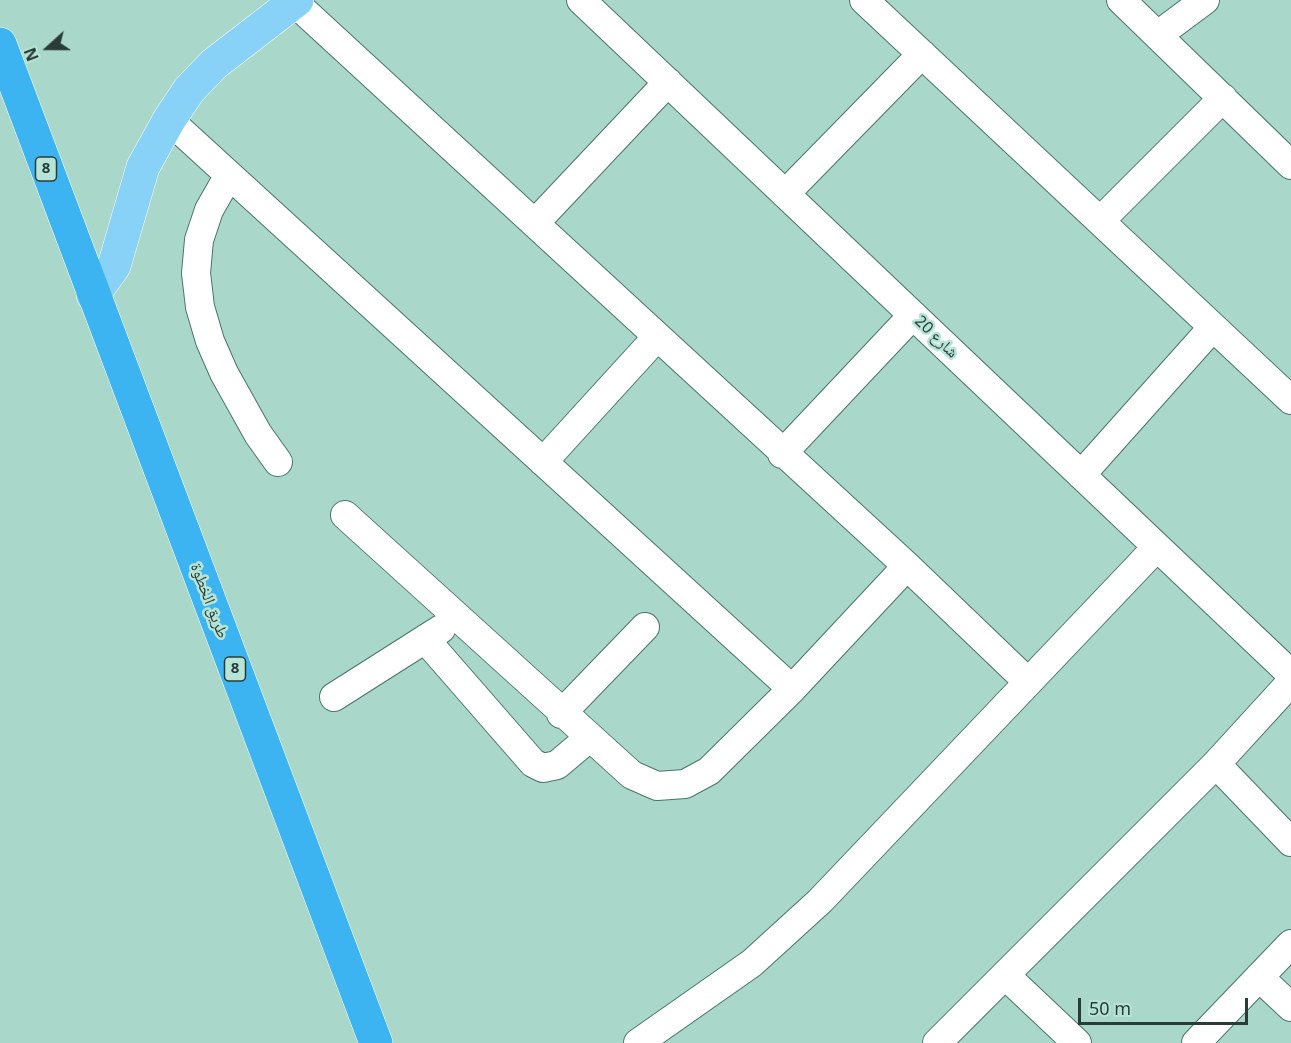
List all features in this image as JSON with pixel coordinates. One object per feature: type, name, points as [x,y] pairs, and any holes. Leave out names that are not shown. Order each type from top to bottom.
[{"type":"highway","name":"8","points":[[0,44],[93,295]]},
{"type":"highway","name":"طريق الخطوة","points":[[93,295],[376,1043]]},
{"type":"main road","points":[[93,295],[114,266],[143,167],[189,90],[214,64],[295,1]]},
{"type":"street","name":"شارع 20","points":[[581,0],[1291,674]]},
{"type":"street","points":[[864,0],[1291,400]]},
{"type":"street","points":[[1121,0],[1290,161]]},
{"type":"street","points":[[1158,35],[1205,0]]},
{"type":"street","points":[[295,1],[782,454],[907,566],[1028,682]]},
{"type":"street","points":[[785,194],[922,54]]},
{"type":"street","points":[[535,223],[668,82]]},
{"type":"street","points":[[1100,221],[1222,98]]},
{"type":"street","points":[[169,120],[792,689]]},
{"type":"street","points":[[230,175],[209,210],[199,240],[196,273],[200,307],[210,341],[224,373],[258,434],[278,462]]},
{"type":"street","points":[[782,454],[913,315]]},
{"type":"street","points":[[1081,475],[1214,327]]},
{"type":"street","points":[[543,462],[657,337]]},
{"type":"street","points":[[345,515],[561,714],[632,775],[644,782],[671,787],[685,784],[709,771],[792,689],[907,566]]},
{"type":"street","points":[[638,1043],[752,963],[785,934],[1157,547]]},
{"type":"street","points":[[334,697],[458,618]]},
{"type":"street","points":[[561,714],[645,627]]},
{"type":"street","points":[[425,639],[532,763],[543,768],[557,765],[589,738]]},
{"type":"street","points":[[938,1043],[1216,764],[1291,681]]},
{"type":"street","points":[[1216,764],[1291,842]]},
{"type":"street","points":[[1196,1043],[1291,944]]},
{"type":"street","points":[[1005,975],[1077,1043]]},
{"type":"street","points":[[1259,977],[1291,1007]]}]
